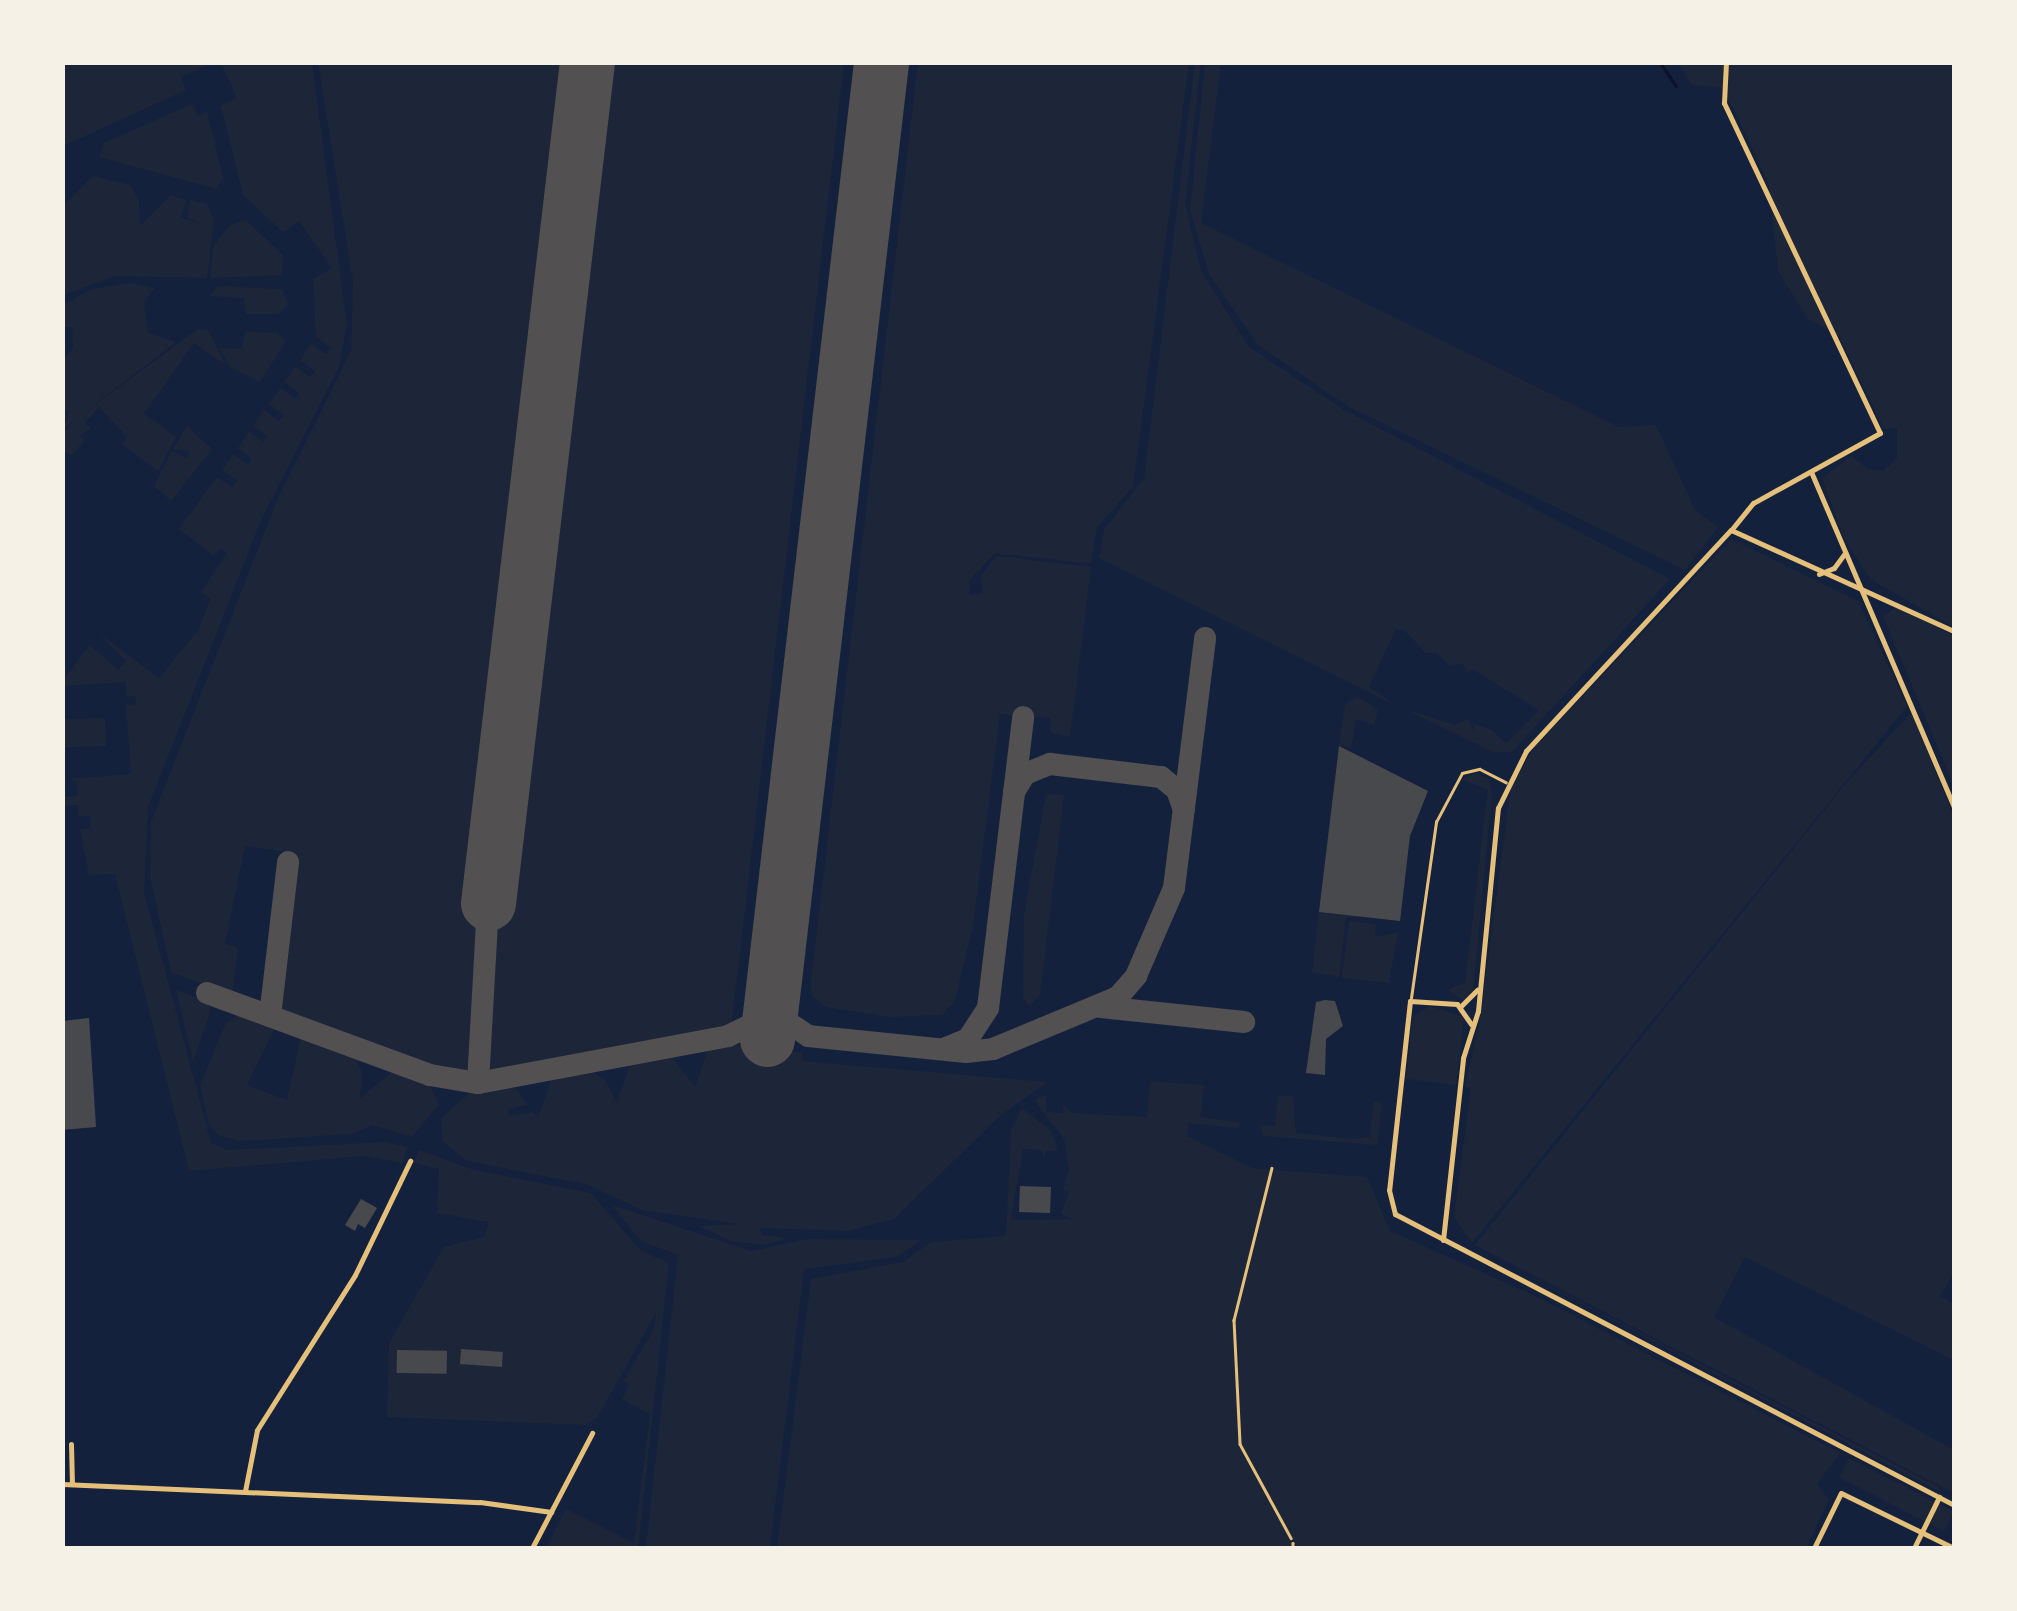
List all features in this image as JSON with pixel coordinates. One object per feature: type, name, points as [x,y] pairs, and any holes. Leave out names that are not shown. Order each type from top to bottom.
[{"type":"street","points":[[1443,1240],[1506,782],[1536,740],[1754,503],[1878,438],[1879,430],[1724,103],[1726,62]]},
{"type":"street","points":[[1812,474],[1954,807]]},
{"type":"street","points":[[1731,530],[1819,574],[1954,632]]},
{"type":"street","points":[[1819,574],[1838,564],[1845,550]]},
{"type":"street","points":[[1461,1006],[1478,987]]},
{"type":"street","points":[[1461,1006],[1411,998],[1388,1198],[1399,1217],[1954,1506]]},
{"type":"street","points":[[1461,1006],[1471,1028]]},
{"type":"street","points":[[245,1491],[257,1430],[384,1225],[410,1161]]},
{"type":"street","points":[[532,1548],[592,1434]]},
{"type":"street","points":[[71,1444],[72,1484]]},
{"type":"street","points":[[62,1484],[480,1502],[551,1512]]},
{"type":"street","points":[[1814,1548],[1841,1492],[1954,1548]]},
{"type":"street","points":[[1914,1548],[1939,1497]]},
{"type":"lane","points":[[1411,998],[1436,822],[1462,773],[1480,770],[1506,782]]},
{"type":"path","points":[[1272,1168],[1234,1320],[1240,1444],[1273,1495],[1293,1546]]},
{"type":"shaded area","points":[[63,62],[212,63],[181,77],[186,90],[63,146]]},
{"type":"shaded area","points":[[1201,62],[1185,202],[1201,271],[1249,347],[1344,410],[1670,579],[1512,752],[1493,752],[1404,709],[1455,725],[1468,719],[1474,731],[1474,724],[1492,730],[1506,744],[1539,710],[1472,669],[1467,672],[1462,663],[1450,666],[1437,653],[1426,653],[1404,630],[1396,629],[1369,687],[1397,706],[1099,558],[1104,530],[1144,478],[1195,63]]},
{"type":"shaded area","points":[[221,63],[312,63],[347,325],[339,367],[261,520],[148,807],[144,892],[211,1143],[228,1150],[386,1142],[408,1147],[402,1163],[365,1156],[189,1171],[115,874],[89,875],[80,829],[91,828],[90,816],[79,816],[78,805],[63,806],[63,797],[78,796],[76,781],[67,779],[131,774],[126,705],[136,704],[135,696],[127,697],[126,682],[63,686],[63,680],[90,645],[118,670],[126,661],[97,632],[159,678],[199,629],[210,599],[201,592],[227,553],[221,548],[214,556],[179,529],[217,477],[232,487],[237,481],[222,470],[233,454],[248,465],[252,459],[238,448],[249,432],[264,442],[268,436],[253,426],[264,410],[279,421],[284,415],[269,404],[280,388],[295,398],[299,393],[285,382],[295,366],[310,377],[315,371],[300,360],[311,344],[326,354],[331,348],[316,337],[313,279],[332,268],[299,221],[283,232],[243,195],[221,106],[237,98]]},
{"type":"shaded area","points":[[318,63],[844,63],[731,1029],[466,1076],[276,1012],[294,853],[245,846],[225,944],[238,947],[232,995],[171,972],[150,876],[151,822],[278,498],[351,351],[353,281]]},
{"type":"shaded area","points":[[918,63],[1189,63],[1133,487],[1097,527],[1091,564],[995,553],[970,580],[969,595],[983,593],[981,576],[996,556],[1091,567],[1070,737],[1051,733],[1050,718],[1000,714],[973,925],[955,1001],[942,1015],[890,1017],[825,1007],[812,995],[811,982]]},
{"type":"shaded area","points":[[1205,63],[1221,63],[1201,223],[1619,427],[1656,425],[1695,510],[1718,527],[1685,570],[1349,407],[1258,345],[1209,274],[1190,210]]},
{"type":"shaded area","points":[[1678,63],[1954,63],[1954,627],[1870,579],[1843,536],[1822,478],[1851,456],[1868,469],[1883,471],[1897,458],[1897,428],[1884,429],[1839,336],[1808,319],[1778,271],[1769,185],[1721,88],[1692,85]]},
{"type":"shaded area","points":[[192,104],[198,116],[207,112],[223,178],[217,189],[99,157],[104,143]]},
{"type":"shaded area","points":[[93,176],[130,185],[139,200],[140,226],[171,195],[187,200],[180,218],[199,223],[188,218],[190,200],[207,204],[214,220],[207,278],[115,276],[63,295],[63,206]]},
{"type":"shaded area","points":[[246,220],[283,255],[282,275],[210,278],[214,245],[230,225]]},
{"type":"shaded area","points":[[131,283],[155,288],[144,301],[148,333],[176,342],[63,429],[69,413],[63,408],[63,360],[73,348],[72,327],[63,327],[63,305],[92,289]]},
{"type":"shaded area","points":[[218,286],[282,289],[288,305],[278,314],[246,314],[244,298],[210,296]]},
{"type":"shaded area","points":[[198,329],[208,330],[226,365],[194,343],[144,414],[176,437],[158,471],[122,444],[127,437],[99,407],[85,423],[91,429],[79,435],[85,440],[72,455],[63,451],[63,434],[74,420]]},
{"type":"shaded area","points":[[245,332],[277,333],[286,341],[260,382],[230,367],[219,348],[242,349]]},
{"type":"shaded area","points":[[187,426],[212,449],[171,501],[154,486],[172,451],[187,459],[190,451],[173,449]]},
{"type":"shaded area","points":[[1731,539],[1858,601],[1907,706],[1472,1243],[1454,1217],[1471,1088],[1465,1087],[1480,1020],[1511,786],[1535,747]]},
{"type":"shaded area","points":[[1897,607],[1954,636],[1954,786],[1883,616]]},
{"type":"shaded area","points":[[1357,697],[1378,709],[1374,725],[1356,719],[1351,750],[1339,744],[1345,704]]},
{"type":"shaded area","points":[[1911,713],[1954,817],[1954,1273],[1940,1296],[1954,1304],[1954,1360],[1745,1257],[1714,1317],[1954,1450],[1954,1493],[1475,1245],[1847,782]]},
{"type":"shaded area","points":[[105,718],[106,746],[64,747],[63,719]]},
{"type":"shaded area","points":[[1477,773],[1489,779],[1492,792],[1473,992],[1465,1001],[1447,990],[1465,983],[1488,790],[1461,779]]},
{"type":"shaded area","points":[[1046,794],[1064,795],[1040,995],[1029,1006],[1023,997],[1024,914]]},
{"type":"shaded area","points":[[1319,912],[1368,917],[1346,918],[1339,977],[1312,972]]},
{"type":"shaded area","points":[[1349,921],[1376,924],[1375,937],[1398,932],[1389,983],[1342,978]]},
{"type":"shaded area","points":[[176,990],[206,1001],[211,1010],[193,1062]]},
{"type":"shaded area","points":[[1430,1006],[1464,1017],[1456,1085],[1406,1079],[1413,1016]]},
{"type":"shaded area","points":[[239,1014],[275,1027],[247,1085],[287,1100],[301,1036],[353,1055],[362,1071],[360,1098],[395,1070],[429,1083],[439,1105],[412,1137],[372,1125],[352,1134],[240,1141],[220,1136],[209,1125],[200,1085],[226,1023]]},
{"type":"shaded area","points":[[730,1043],[802,1052],[802,1061],[1048,1082],[1001,1115],[894,1219],[848,1231],[760,1228],[762,1235],[787,1238],[765,1245],[731,1241],[699,1226],[738,1224],[642,1210],[586,1184],[467,1161],[442,1141],[441,1118],[473,1090],[513,1085],[528,1105],[508,1109],[509,1116],[533,1112],[538,1118],[552,1078],[591,1070],[605,1080],[617,1103],[631,1062],[670,1055],[695,1087],[709,1047]]},
{"type":"shaded area","points":[[1150,1081],[1204,1085],[1200,1117],[1242,1123],[1238,1128],[1188,1123],[1187,1136],[1252,1168],[1367,1177],[1390,1231],[1537,1297],[1840,1453],[1817,1484],[1829,1500],[1806,1548],[777,1548],[811,1279],[903,1262],[931,1242],[1006,1236],[1011,1130],[1022,1108],[1051,1131],[1058,1151],[1045,1151],[1045,1159],[1040,1150],[1023,1149],[1011,1220],[1073,1219],[1061,1214],[1069,1192],[1063,1191],[1069,1170],[1064,1139],[1035,1101],[1046,1094],[1046,1112],[1063,1113],[1063,1105],[1072,1113],[1147,1117]]},
{"type":"shaded area","points":[[1278,1096],[1293,1096],[1296,1133],[1353,1139],[1370,1137],[1374,1101],[1382,1102],[1377,1145],[1263,1136],[1260,1125],[1275,1126]]},
{"type":"shaded area","points":[[419,1150],[474,1170],[591,1193],[641,1251],[669,1263],[638,1548],[546,1548],[566,1509],[634,1543],[650,1414],[622,1399],[629,1385],[623,1382],[654,1329],[656,1313],[597,1418],[585,1425],[387,1417],[389,1343],[444,1247],[484,1237],[489,1222],[437,1213],[439,1169],[414,1163]]},
{"type":"shaded area","points":[[612,1205],[751,1251],[809,1239],[921,1240],[897,1257],[804,1269],[770,1548],[646,1548],[678,1255],[641,1241]]},
{"type":"shaded area","points":[[1474,1247],[1940,1488],[1938,1491]]},
{"type":"shaded area","points":[[1849,1458],[1954,1512],[1944,1531],[1839,1478]]},
{"type":"building","points":[[1339,746],[1428,791],[1410,836],[1400,921],[1319,912]]},
{"type":"building","points":[[1335,1001],[1343,1026],[1326,1039],[1325,1075],[1306,1073],[1316,1002]]},
{"type":"building","points":[[89,1018],[96,1127],[62,1130],[62,1021]]},
{"type":"building","points":[[1020,1186],[1051,1187],[1050,1213],[1019,1212]]},
{"type":"building","points":[[361,1199],[377,1208],[365,1228],[358,1224],[355,1231],[345,1225]]},
{"type":"building","points":[[461,1349],[503,1352],[502,1367],[460,1364]]},
{"type":"building","points":[[397,1350],[447,1351],[447,1374],[397,1373]]},
{"type":"waterway","points":[[1660,62],[1676,86]]},
{"type":"taxiway","points":[[772,995],[789,1023],[808,1036],[966,1052],[993,1049],[1118,997],[1136,976],[1174,888],[1205,638]]},
{"type":"taxiway","points":[[946,1048],[968,1039],[988,1008],[1023,717]]},
{"type":"taxiway","points":[[1014,792],[1025,774],[1050,764],[1161,777],[1177,790],[1184,810]]},
{"type":"taxiway","points":[[270,1016],[288,862]]},
{"type":"taxiway","points":[[478,1083],[488,903]]},
{"type":"taxiway","points":[[207,993],[430,1075],[478,1083],[728,1036],[751,1025],[772,995]]},
{"type":"taxiway","points":[[1101,1007],[1244,1022]]},
{"type":"runway","points":[[488,903],[587,62]]},
{"type":"runway","points":[[767,1039],[881,62]]}]
